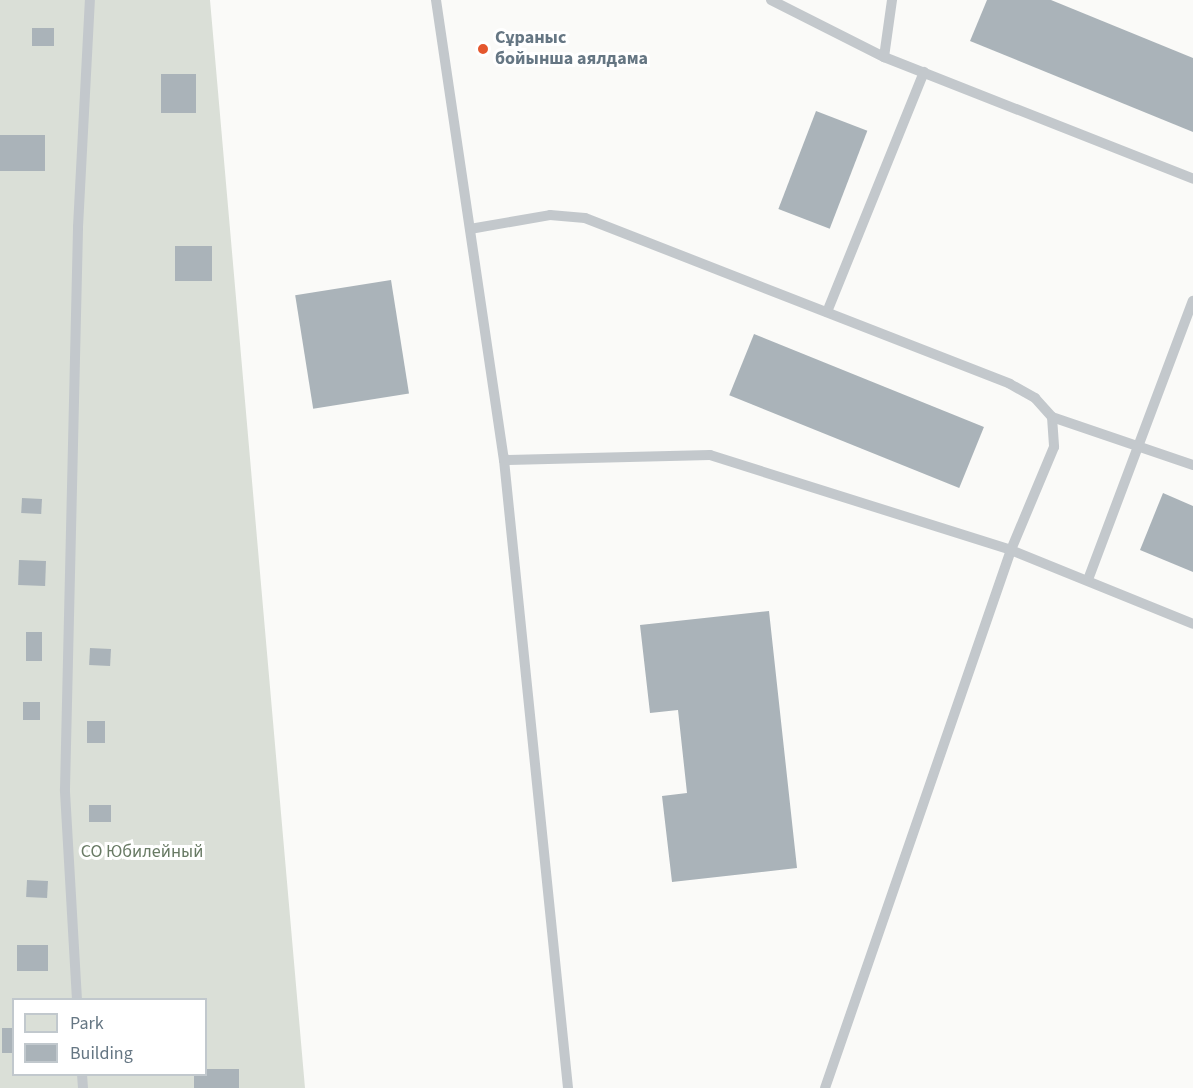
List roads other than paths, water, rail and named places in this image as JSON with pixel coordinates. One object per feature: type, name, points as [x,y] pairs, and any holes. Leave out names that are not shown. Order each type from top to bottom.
[{"type":"lane","points":[[77,998],[65,789],[78,227],[90,0]]},
{"type":"lane","points":[[436,0],[504,460],[568,1088]]},
{"type":"lane","points":[[884,57],[892,0]]},
{"type":"lane","points":[[777,1],[884,57],[1193,179]]},
{"type":"lane","points":[[827,312],[924,72]]},
{"type":"lane","points":[[470,229],[550,215],[585,218],[1010,384],[1035,398],[1052,417],[1139,443],[1193,465]]},
{"type":"lane","points":[[1089,577],[1193,301]]},
{"type":"lane","points":[[825,1088],[1011,550],[1054,447],[1052,417]]},
{"type":"lane","points":[[504,460],[710,455],[1011,550],[1089,577],[1193,624]]},
{"type":"place","name":"Сұраныс бойынша аялдама","points":[[483,49]]},
{"type":"park label","name":"СО Юбилейный","points":[[142,852]]}]
